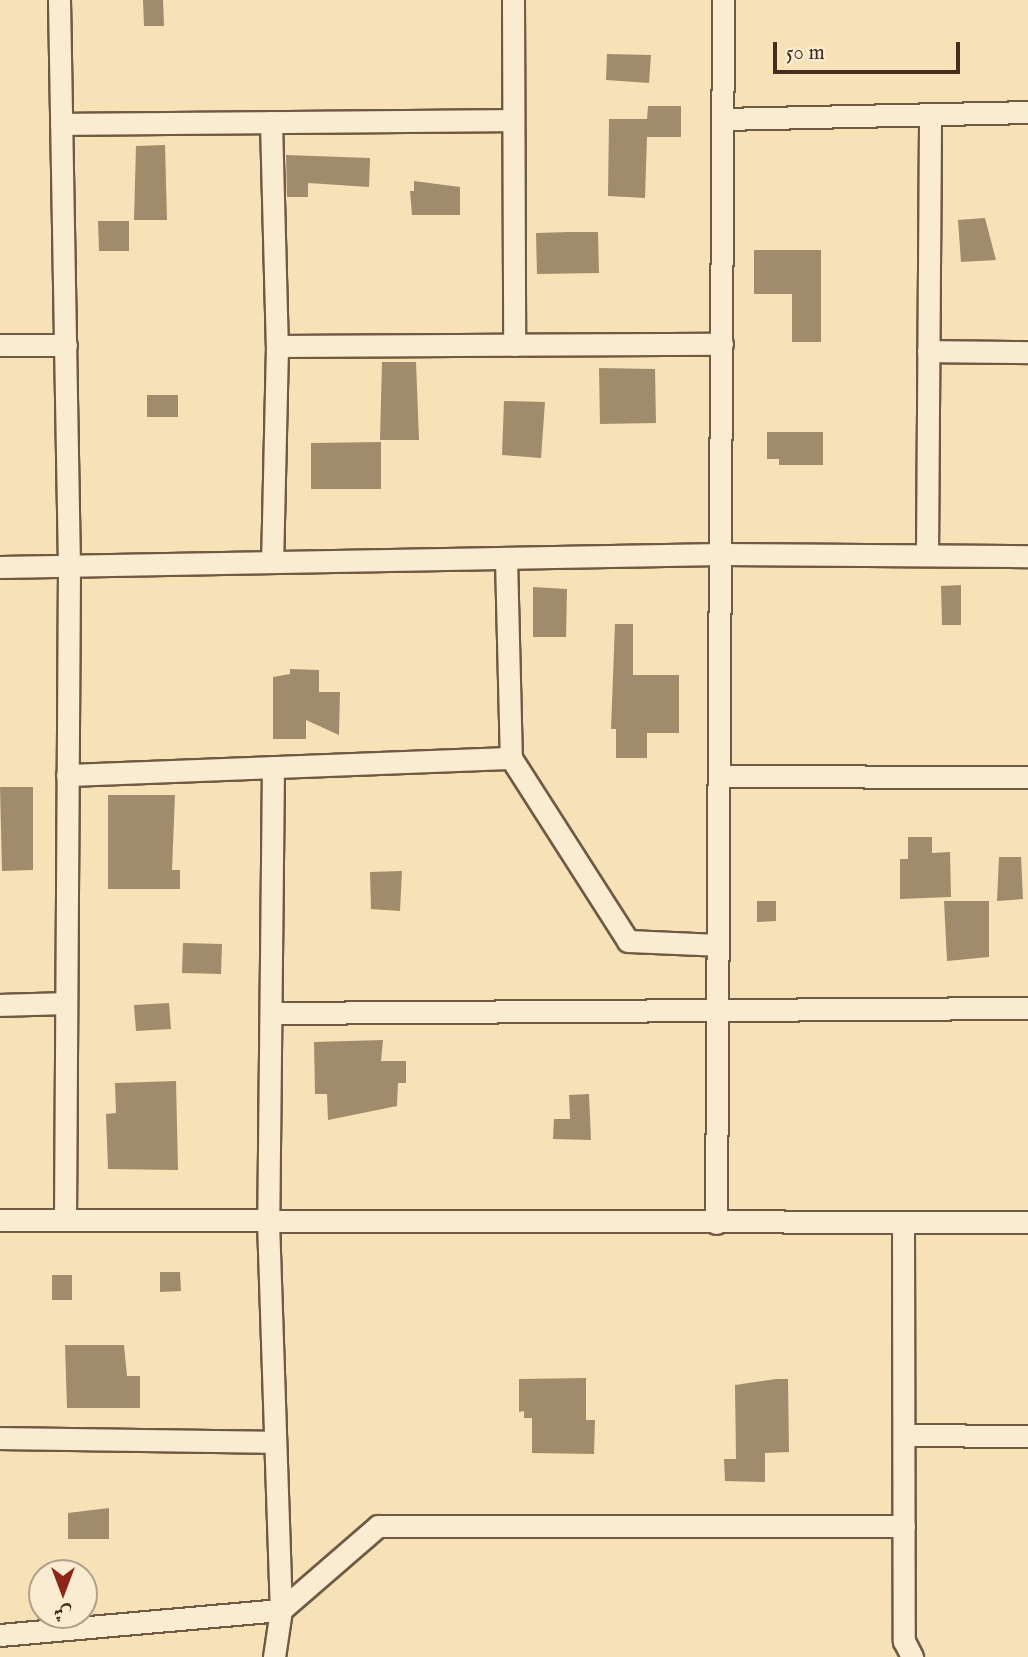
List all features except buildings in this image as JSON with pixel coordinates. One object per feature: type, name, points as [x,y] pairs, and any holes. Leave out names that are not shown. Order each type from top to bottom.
[{"type":"street","points":[[59,0],[69,566],[65,1220]]},
{"type":"street","points":[[513,0],[514,345]]},
{"type":"street","points":[[716,1223],[723,0]]},
{"type":"street","points":[[722,119],[1028,111]]},
{"type":"street","points":[[927,555],[930,114]]},
{"type":"street","points":[[61,124],[513,120]]},
{"type":"street","points":[[271,122],[277,346],[272,562]]},
{"type":"street","points":[[277,346],[722,344]]},
{"type":"street","points":[[0,345],[66,345]]},
{"type":"street","points":[[928,351],[1028,352]]},
{"type":"street","points":[[0,567],[721,554],[1028,556]]},
{"type":"street","points":[[506,558],[511,758],[628,941],[718,945]]},
{"type":"street","points":[[67,775],[511,758]]},
{"type":"street","points":[[274,767],[268,1221],[281,1610],[274,1657]]},
{"type":"street","points":[[719,776],[1028,777]]},
{"type":"street","points":[[0,1005],[66,1003]]},
{"type":"street","points":[[271,1013],[1028,1008]]},
{"type":"street","points":[[0,1220],[1028,1223]]},
{"type":"street","points":[[903,1223],[906,1435],[904,1641],[912,1657]]},
{"type":"street","points":[[906,1435],[1028,1436]]},
{"type":"street","points":[[0,1438],[275,1442]]},
{"type":"street","points":[[0,1635],[281,1610],[378,1526],[904,1526]]}]
